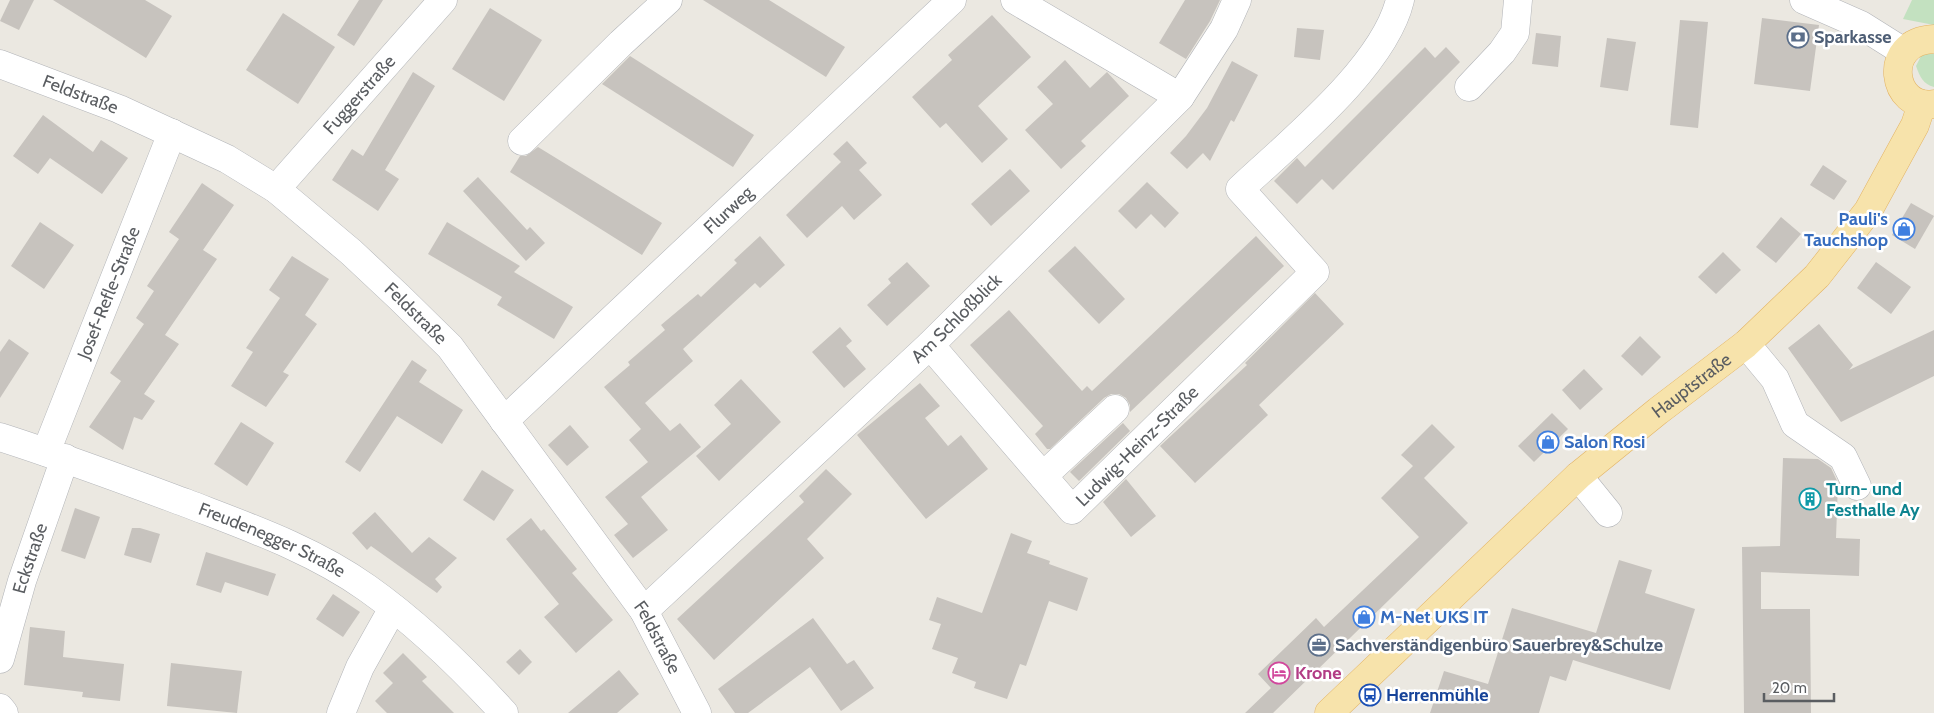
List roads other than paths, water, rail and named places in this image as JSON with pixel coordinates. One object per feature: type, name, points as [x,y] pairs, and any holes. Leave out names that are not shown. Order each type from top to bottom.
[{"type":"main road","points":[[1928,104],[1910,98],[1900,86],[1898,69],[1904,52],[1917,42],[1934,39]]},
{"type":"main road","name":"Hauptstraße","points":[[1329,713],[1578,476],[1664,406],[1746,344],[1817,276],[1859,225],[1928,104]]},
{"type":"street","name":"Fuggerstraße","points":[[276,190],[443,0]]},
{"type":"street","points":[[522,141],[668,0]]},
{"type":"street","name":"Flurweg","points":[[504,421],[952,0]]},
{"type":"street","points":[[1015,0],[1180,97]]},
{"type":"street","name":"Am Schloßblick","points":[[644,611],[930,345],[1180,97],[1224,29],[1237,0]]},
{"type":"street","name":"Ludwig-Heinz-Straße","points":[[930,345],[1072,510],[1315,272],[1240,189],[1338,96],[1379,48],[1396,15],[1400,0]]},
{"type":"street","points":[[1469,86],[1502,52],[1515,33],[1518,0]]},
{"type":"street","points":[[1804,0],[1861,25],[1904,52]]},
{"type":"street","name":"Feldstraße","points":[[0,64],[119,109],[172,132],[226,159],[276,190],[351,252],[450,347],[644,611],[697,713]]},
{"type":"street","name":"Josef-Refle-Straße","points":[[56,455],[172,132]]},
{"type":"street","points":[[1746,344],[1774,379],[1795,424],[1843,457],[1857,486]]},
{"type":"street","points":[[1043,476],[1115,409]]},
{"type":"street","name":"Freudenegger Straße","points":[[0,437],[56,455],[280,539],[325,562],[366,587],[440,646],[504,713]]},
{"type":"street","name":"Eckstraße","points":[[0,660],[56,455]]},
{"type":"street","points":[[1578,476],[1608,513]]},
{"type":"street","points":[[341,713],[360,668],[393,608]]},
{"type":"street","points":[[0,708],[4,713]]},
{"type":"place","name":"Sparkasse","points":[[1798,37]]},
{"type":"place","name":"Pauli's Tauchshop","points":[[1904,229]]},
{"type":"place","name":"Salon Rosi","points":[[1548,442]]},
{"type":"place","name":"Turn- und Festhalle Ay","points":[[1810,499]]},
{"type":"place","name":"M-Net UKS IT","points":[[1364,617]]},
{"type":"place","name":"Sachverständigenbüro Sauerbrey&Schulze","points":[[1319,645]]},
{"type":"place","name":"Krone","points":[[1279,673]]},
{"type":"place","name":"Herrenmühle","points":[[1370,695]]}]
